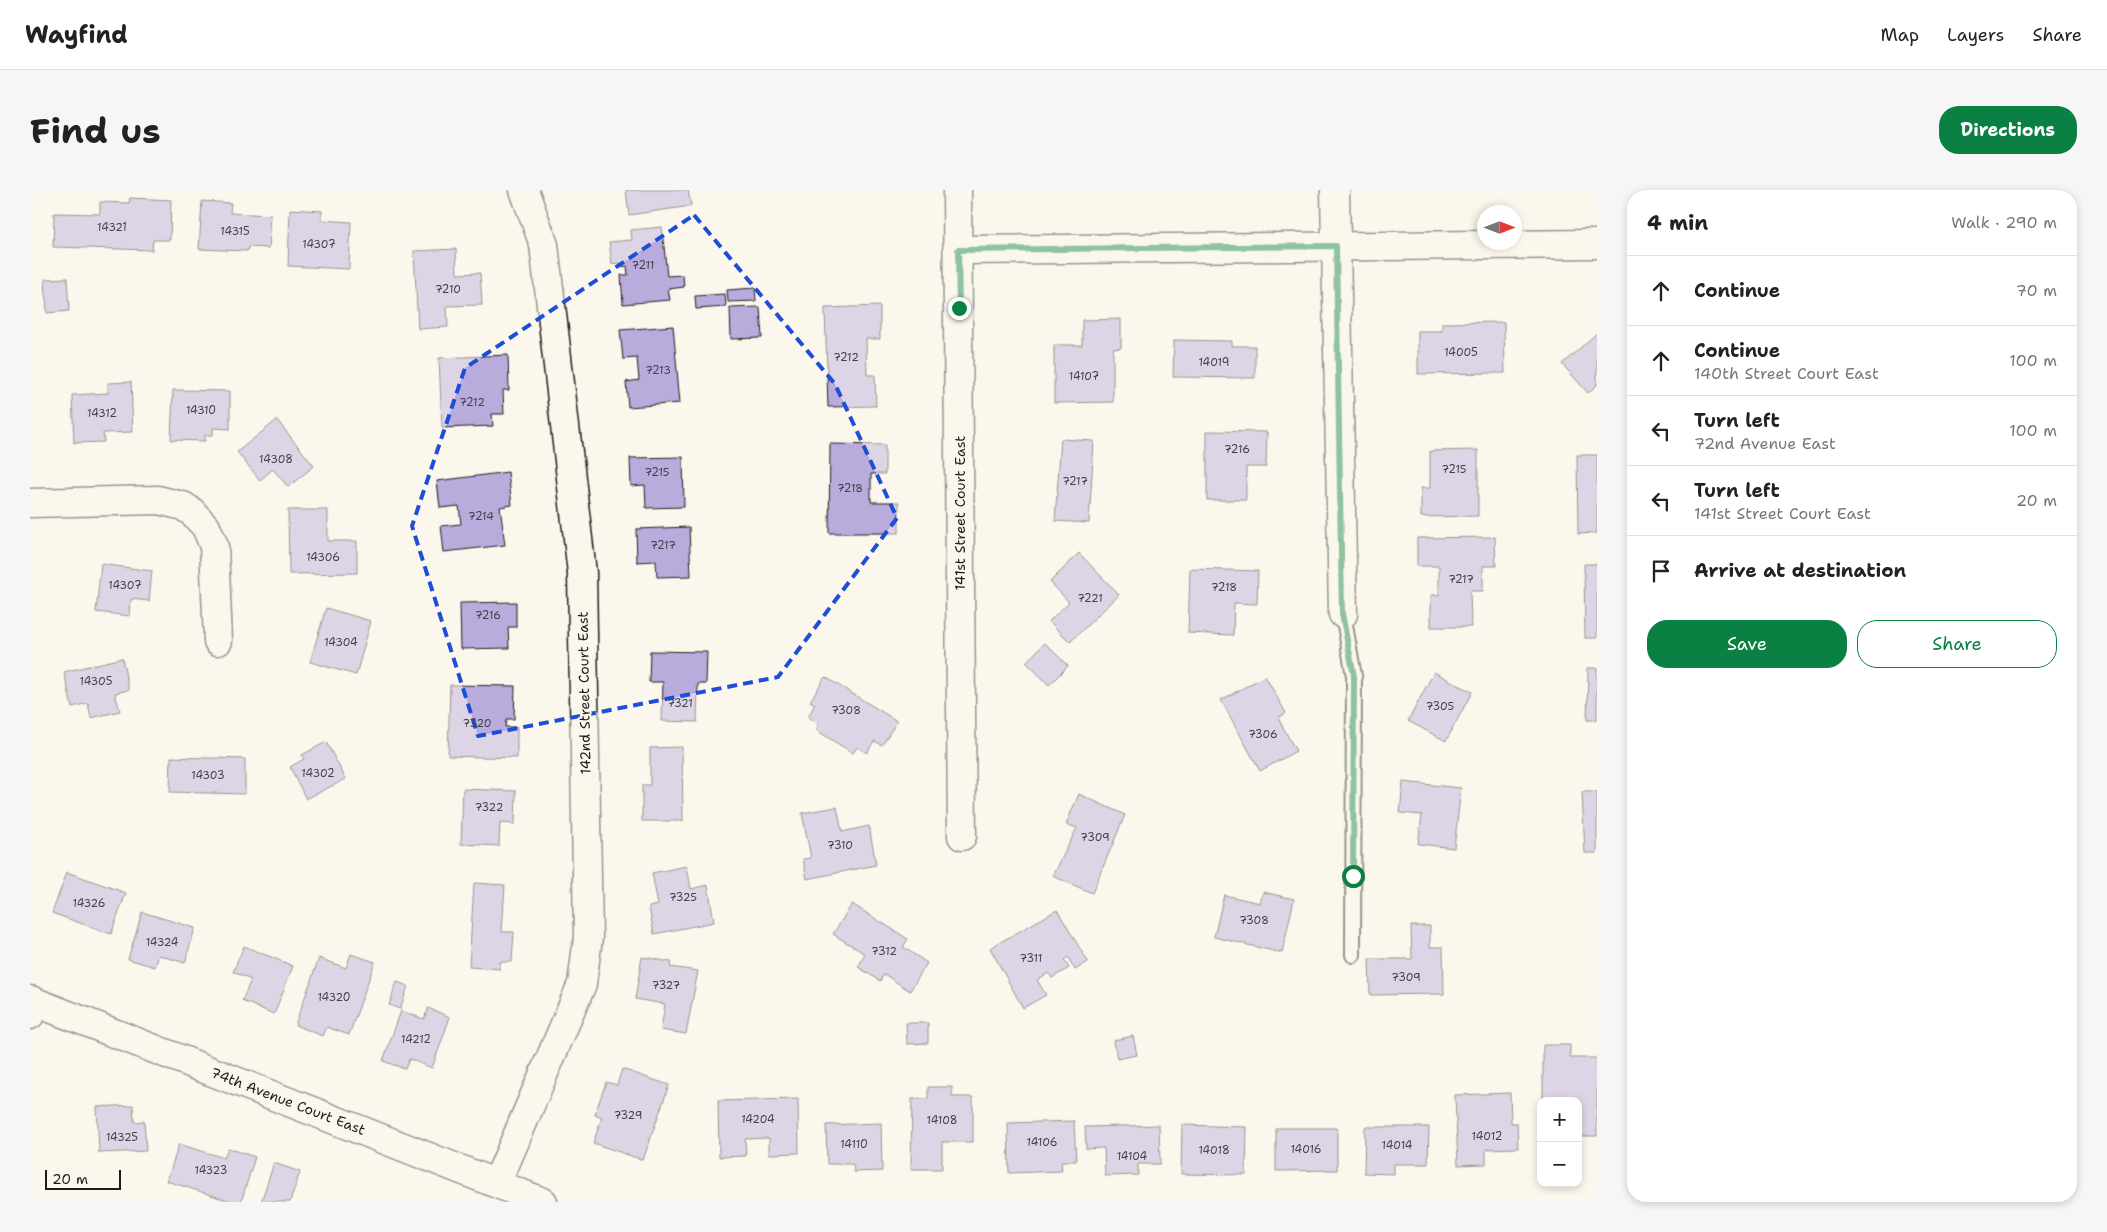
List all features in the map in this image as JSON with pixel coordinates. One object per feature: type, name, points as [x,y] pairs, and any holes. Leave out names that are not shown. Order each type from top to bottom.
[{"type":"street","name":"142nd Street Court East","points":[[497,1184],[582,984],[588,938],[582,573],[544,245],[524,190]]},
{"type":"street","name":"141st Street Court East","points":[[957,190],[962,836]]},
{"type":"street","points":[[1335,190],[1342,614]]},
{"type":"street","points":[[958,250],[1597,244]]},
{"type":"street","points":[[30,503],[158,500],[183,506],[192,512],[206,527],[214,546],[218,641]]},
{"type":"street","name":"74th Avenue Court East","points":[[31,1005],[543,1202]]},
{"type":"lane","points":[[1342,614],[1354,676],[1353,955]]},
{"type":"highlighted area","points":[[694,215],[835,384],[897,518],[778,677],[478,736],[412,526],[465,368]]},
{"type":"building","points":[[626,190],[688,190],[691,206],[629,215]]},
{"type":"building","points":[[130,198],[171,200],[170,240],[153,240],[152,250],[53,247],[54,213],[100,214],[100,202],[129,203]]},
{"type":"building","points":[[202,201],[231,203],[230,213],[271,215],[269,248],[248,247],[247,251],[199,249]]},
{"type":"building","points":[[290,209],[322,211],[322,220],[351,222],[349,269],[288,266]]},
{"type":"building","points":[[662,227],[667,276],[683,275],[684,287],[668,289],[670,300],[623,304],[621,275],[628,275],[627,266],[621,267],[621,263],[612,264],[609,242],[632,240],[631,230]]},
{"type":"building","points":[[456,249],[457,274],[480,273],[482,305],[447,306],[448,327],[418,329],[414,251]]},
{"type":"building","points":[[67,278],[69,311],[47,313],[45,279]]},
{"type":"building","points":[[755,288],[756,301],[728,302],[727,290]]},
{"type":"building","points":[[725,294],[726,307],[696,309],[695,296]]},
{"type":"building","points":[[880,306],[880,339],[866,339],[867,375],[875,375],[876,406],[828,407],[825,308]]},
{"type":"building","points":[[760,307],[762,338],[731,339],[730,308]]},
{"type":"building","points":[[1121,319],[1121,348],[1113,349],[1113,402],[1054,403],[1054,345],[1082,345],[1082,320]]},
{"type":"building","points":[[1504,322],[1505,373],[1418,374],[1418,331],[1442,331],[1442,323]]},
{"type":"building","points":[[673,326],[680,403],[628,407],[626,382],[639,380],[637,358],[623,359],[620,330]]},
{"type":"building","points":[[1597,333],[1597,385],[1588,393],[1562,364]]},
{"type":"building","points":[[1174,340],[1232,341],[1232,346],[1255,346],[1255,378],[1173,377]]},
{"type":"building","points":[[508,355],[509,390],[503,390],[504,414],[492,414],[493,426],[442,428],[439,358]]},
{"type":"building","points":[[131,382],[133,432],[103,433],[104,442],[74,443],[72,395],[108,393],[108,383]]},
{"type":"building","points":[[173,390],[230,391],[230,429],[213,428],[213,435],[205,435],[205,441],[171,440]]},
{"type":"building","points":[[277,420],[314,466],[288,487],[273,469],[260,480],[237,452]]},
{"type":"building","points":[[1207,431],[1267,432],[1266,467],[1246,467],[1246,500],[1207,500]]},
{"type":"building","points":[[1061,439],[1094,441],[1089,523],[1055,521]]},
{"type":"building","points":[[830,444],[885,445],[885,474],[871,474],[871,502],[899,502],[899,533],[829,533]]},
{"type":"building","points":[[1478,450],[1478,516],[1421,517],[1421,488],[1430,488],[1430,451]]},
{"type":"building","points":[[1577,455],[1597,455],[1597,533],[1578,534]]},
{"type":"building","points":[[683,457],[684,507],[646,508],[645,485],[631,486],[630,458]]},
{"type":"building","points":[[508,472],[512,505],[500,507],[505,545],[444,552],[441,526],[461,524],[459,506],[440,508],[437,481]]},
{"type":"building","points":[[288,510],[328,510],[328,541],[357,541],[357,573],[289,574]]},
{"type":"building","points":[[689,527],[691,576],[657,577],[656,561],[637,562],[636,529]]},
{"type":"building","points":[[1495,537],[1496,566],[1483,566],[1483,591],[1470,591],[1471,627],[1431,627],[1431,595],[1439,595],[1439,566],[1417,566],[1417,538]]},
{"type":"building","points":[[1079,553],[1119,595],[1070,642],[1049,621],[1069,602],[1050,582]]},
{"type":"building","points":[[101,564],[152,571],[149,601],[131,599],[130,616],[96,612]]},
{"type":"building","points":[[1584,564],[1597,564],[1597,638],[1585,638]]},
{"type":"building","points":[[1190,569],[1258,571],[1257,604],[1234,603],[1233,635],[1188,633]]},
{"type":"building","points":[[516,602],[516,627],[508,627],[509,648],[461,649],[460,603]]},
{"type":"building","points":[[326,608],[371,621],[356,675],[310,662]]},
{"type":"building","points":[[1045,643],[1068,666],[1049,685],[1026,662]]},
{"type":"building","points":[[650,651],[707,652],[706,684],[698,684],[697,722],[662,721],[663,682],[649,682]]},
{"type":"building","points":[[122,658],[129,690],[115,693],[120,711],[91,718],[88,703],[72,707],[64,672]]},
{"type":"building","points":[[1588,668],[1597,668],[1597,720],[1587,720]]},
{"type":"building","points":[[1434,672],[1472,692],[1446,741],[1408,721]]},
{"type":"building","points":[[1265,676],[1286,713],[1278,718],[1296,751],[1260,771],[1221,700]]},
{"type":"building","points":[[825,677],[897,721],[882,745],[874,741],[867,753],[857,747],[853,753],[816,730],[819,724],[808,717],[815,704],[810,701]]},
{"type":"building","points":[[450,685],[515,686],[514,719],[506,719],[505,727],[517,727],[517,758],[448,756]]},
{"type":"building","points":[[326,742],[346,779],[306,799],[290,767],[304,759],[302,755]]},
{"type":"building","points":[[682,747],[683,821],[642,821],[642,785],[650,785],[650,748]]},
{"type":"building","points":[[171,757],[245,759],[245,794],[170,792]]},
{"type":"building","points":[[1403,782],[1461,788],[1454,848],[1418,844],[1422,815],[1400,813]]},
{"type":"building","points":[[463,789],[516,791],[515,824],[500,823],[499,846],[461,844]]},
{"type":"building","points":[[1582,792],[1597,792],[1597,853],[1585,853]]},
{"type":"building","points":[[1079,794],[1125,815],[1092,893],[1053,876],[1077,828],[1066,824]]},
{"type":"building","points":[[837,807],[842,832],[869,826],[876,865],[807,879],[803,859],[811,858],[802,813]]},
{"type":"building","points":[[687,866],[691,889],[708,885],[714,922],[654,934],[649,907],[658,905],[652,873]]},
{"type":"building","points":[[67,872],[126,893],[111,934],[52,913]]},
{"type":"building","points":[[474,883],[505,885],[502,932],[514,932],[512,962],[500,962],[500,969],[469,967]]},
{"type":"building","points":[[1263,892],[1294,899],[1282,953],[1214,937],[1224,895],[1260,903]]},
{"type":"building","points":[[852,904],[908,939],[903,947],[927,963],[910,991],[884,974],[880,981],[858,967],[865,954],[833,934]]},
{"type":"building","points":[[1057,910],[1088,962],[1075,970],[1068,957],[1064,960],[1069,968],[1052,978],[1048,973],[1037,980],[1046,995],[1023,1008],[990,948]]},
{"type":"building","points":[[142,912],[195,928],[185,963],[159,955],[155,967],[128,959]]},
{"type":"building","points":[[1411,926],[1430,926],[1430,947],[1443,947],[1444,994],[1370,995],[1369,959],[1412,959]]},
{"type":"building","points":[[244,946],[293,966],[274,1014],[242,1001],[251,980],[233,972]]},
{"type":"building","points":[[351,954],[375,962],[349,1035],[327,1027],[323,1036],[295,1025],[319,958],[346,968]]},
{"type":"building","points":[[642,957],[671,962],[670,967],[698,971],[686,1034],[661,1030],[665,1004],[635,999]]},
{"type":"building","points":[[397,982],[408,986],[400,1009],[389,1005]]},
{"type":"building","points":[[428,1008],[450,1017],[432,1068],[409,1059],[405,1069],[383,1061],[401,1011],[424,1019]]},
{"type":"building","points":[[906,1023],[928,1023],[928,1043],[907,1044]]},
{"type":"building","points":[[1133,1036],[1137,1055],[1117,1059],[1114,1040]]},
{"type":"building","points":[[1543,1045],[1570,1045],[1570,1058],[1597,1058],[1597,1136],[1582,1136],[1582,1097],[1543,1097]]},
{"type":"building","points":[[622,1069],[669,1085],[643,1160],[593,1143],[602,1117],[595,1114],[606,1082],[617,1085]]},
{"type":"building","points":[[928,1087],[952,1087],[952,1097],[973,1097],[973,1142],[942,1142],[942,1169],[911,1169],[912,1099],[928,1099]]},
{"type":"building","points":[[1510,1093],[1511,1123],[1517,1123],[1518,1148],[1486,1149],[1486,1164],[1458,1165],[1455,1095]]},
{"type":"building","points":[[798,1099],[799,1153],[769,1154],[769,1138],[745,1139],[746,1156],[719,1157],[718,1101]]},
{"type":"building","points":[[133,1105],[134,1122],[144,1121],[146,1151],[99,1153],[97,1107]]},
{"type":"building","points":[[1074,1121],[1076,1161],[1061,1161],[1062,1171],[1009,1173],[1008,1123]]},
{"type":"building","points":[[881,1123],[882,1171],[854,1172],[853,1164],[827,1164],[826,1125]]},
{"type":"building","points":[[1159,1125],[1160,1164],[1138,1164],[1138,1175],[1105,1176],[1104,1148],[1086,1149],[1085,1127]]},
{"type":"building","points":[[1182,1125],[1247,1127],[1246,1175],[1181,1174]]},
{"type":"building","points":[[1365,1127],[1429,1127],[1428,1164],[1394,1164],[1394,1174],[1364,1173]]},
{"type":"building","points":[[1276,1128],[1337,1128],[1337,1170],[1276,1171]]},
{"type":"building","points":[[179,1144],[224,1158],[228,1148],[255,1157],[241,1202],[233,1202],[167,1181]]},
{"type":"building","points":[[274,1163],[300,1172],[290,1202],[261,1202]]},
{"type":"route","points":[[959,308],[958,250],[1336,246],[1342,614],[1354,676],[1353,876]]}]
